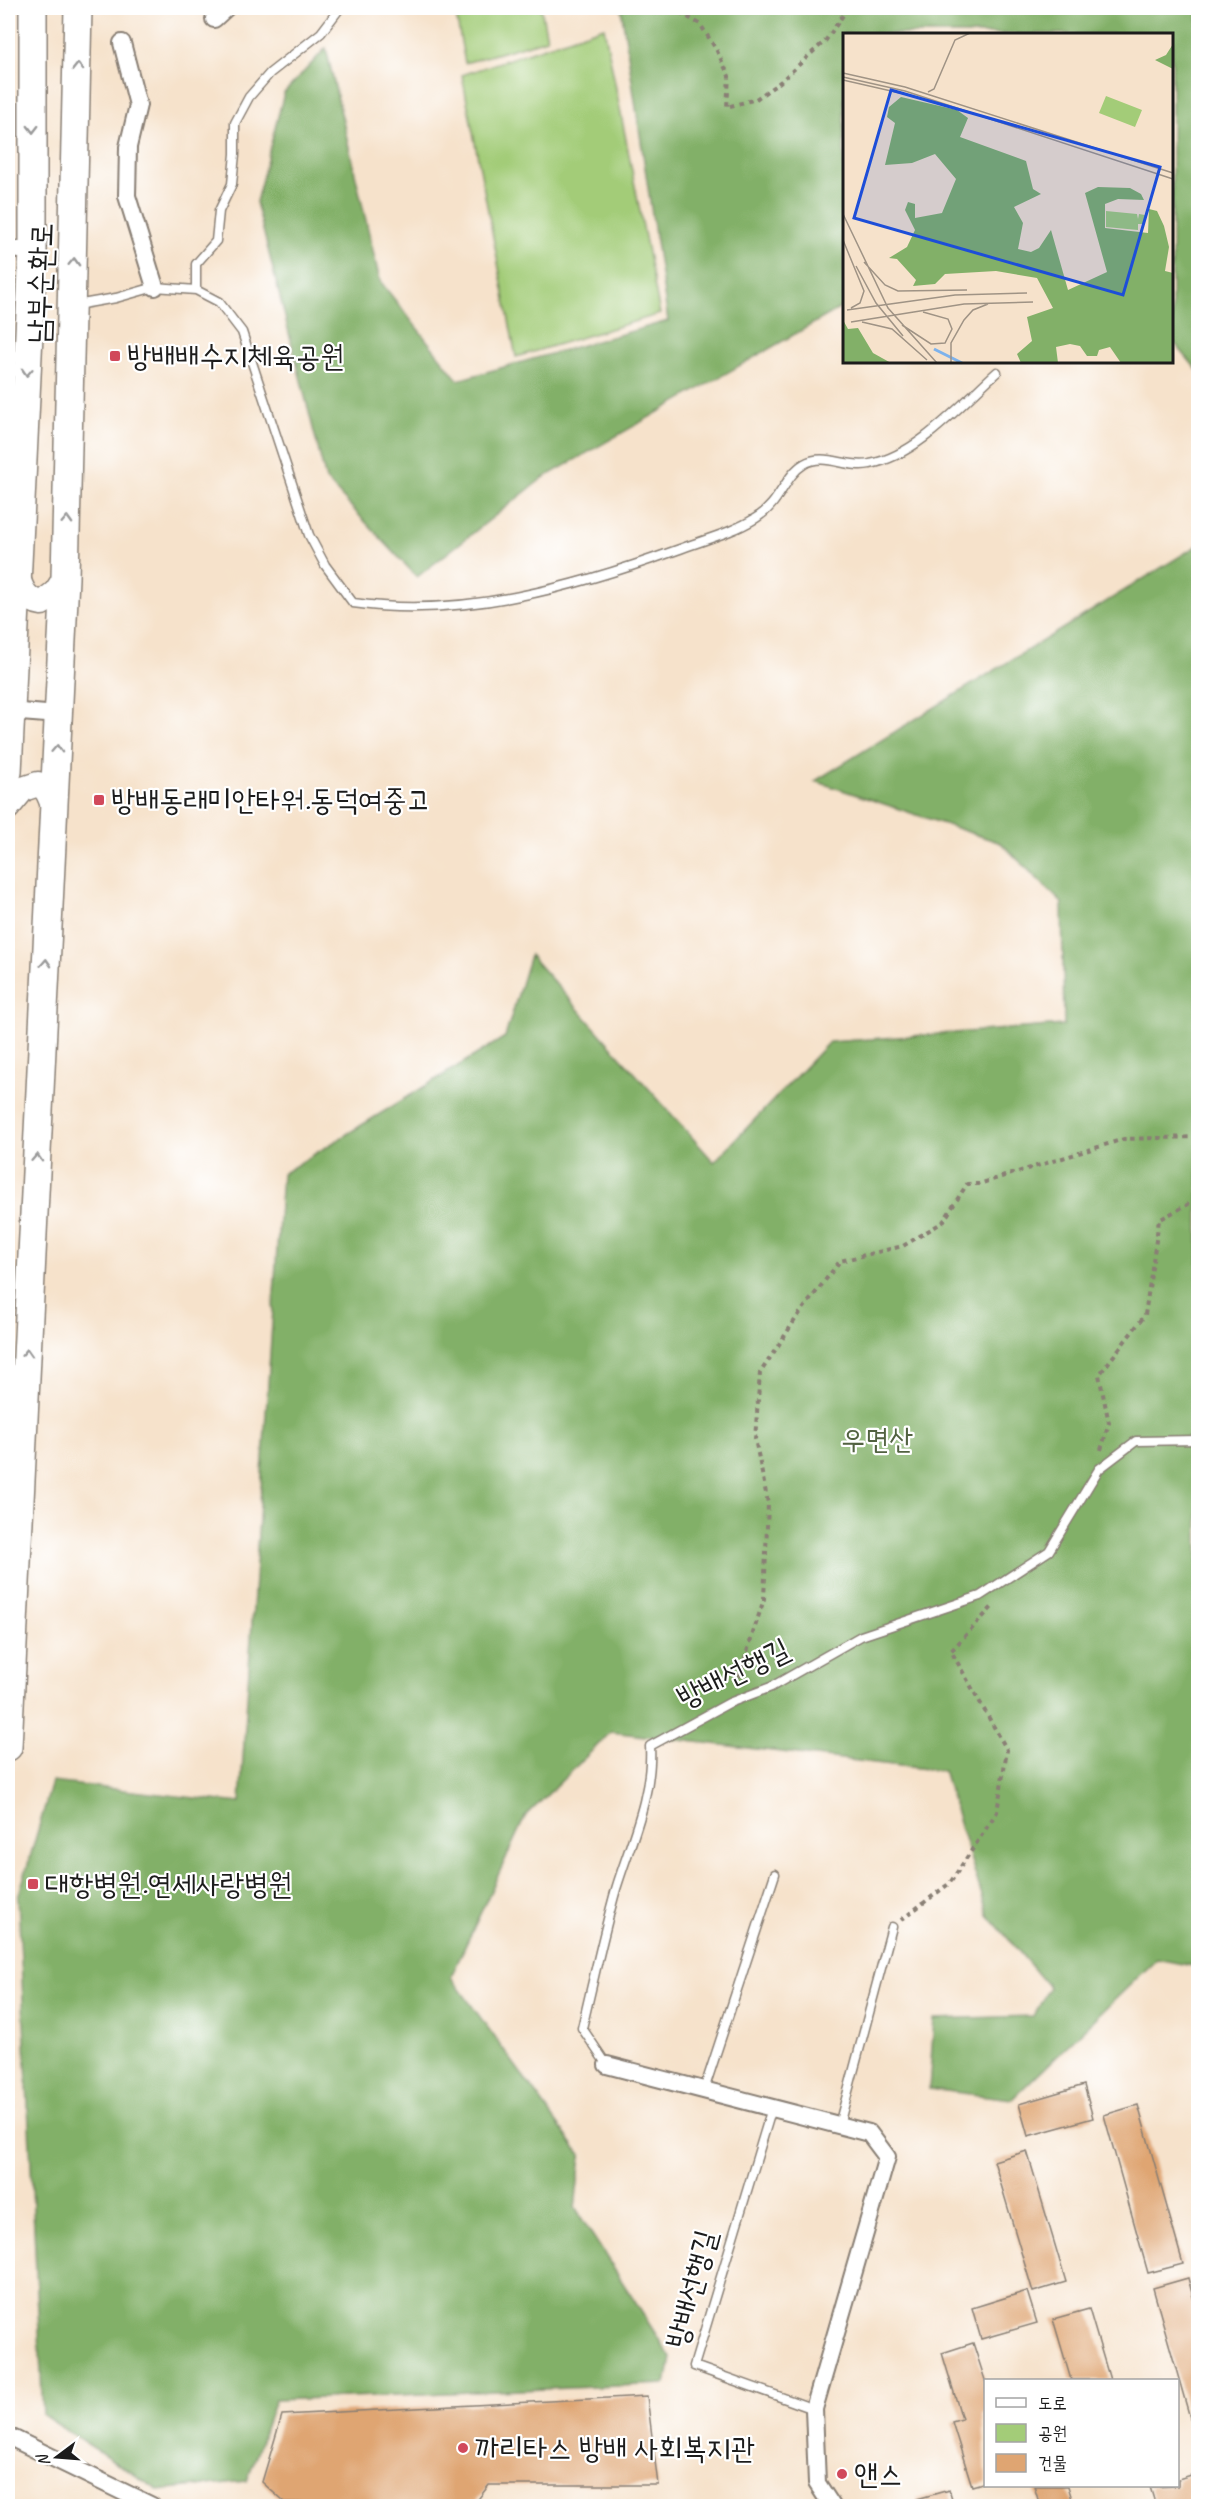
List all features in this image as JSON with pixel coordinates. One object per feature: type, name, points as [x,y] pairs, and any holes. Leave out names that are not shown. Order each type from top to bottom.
[{"type":"main road","name":"남부순환로","points":[[8,772],[17,574],[20,250],[33,8]]},
{"type":"main road","name":"남부순환로","points":[[8,1747],[65,578],[78,8]]},
{"type":"main road","points":[[17,574],[20,586],[28,598],[42,603],[56,592],[65,578]]},
{"type":"main road","points":[[8,807],[23,789],[38,784],[43,786],[49,795],[54,808]]},
{"type":"street","points":[[122,43],[138,105],[128,147],[127,196],[155,287]]},
{"type":"street","points":[[9,711],[59,714]]},
{"type":"street","name":"방배선행길","points":[[607,2065],[869,2133],[887,2157],[814,2409],[817,2483],[832,2506]]},
{"type":"street","points":[[8,2436],[152,2506]]},
{"type":"lane","points":[[196,290],[196,264],[216,241],[219,211],[232,184],[236,154],[235,123],[249,97],[270,73],[321,33],[340,8]]},
{"type":"lane","points":[[73,305],[116,298],[155,287],[196,290],[219,302],[242,332],[309,535],[325,565],[353,603],[389,608],[506,597],[605,576],[725,532],[759,516],[776,502],[796,470],[805,463],[819,459],[854,466],[867,465],[913,447],[997,372]]},
{"type":"lane","name":"방배선행길","points":[[607,2065],[582,2028],[616,1888],[636,1830],[651,1763],[650,1746],[729,1703],[771,1687],[861,1636],[980,1596],[1049,1551],[1099,1469],[1136,1442],[1198,1440]]},
{"type":"lane","points":[[704,2090],[775,1874]]},
{"type":"lane","points":[[839,2125],[892,1928]]},
{"type":"lane","name":"방배선행길","points":[[772,2108],[694,2366],[814,2409]]},
{"type":"path","points":[[672,8],[700,24],[716,49],[729,76],[728,107],[756,99],[780,82],[826,40],[848,8]]},
{"type":"path","points":[[729,1703],[764,1599],[768,1503],[755,1439],[760,1373],[797,1317],[840,1261],[903,1246],[943,1222],[967,1184],[980,1184],[1124,1138],[1198,1137]]},
{"type":"green space","points":[[463,8],[541,8],[547,39],[465,63],[455,10]]},
{"type":"green space","points":[[621,8],[1198,8],[1198,371],[1173,341],[1173,33],[843,33],[843,307],[543,478],[417,577],[326,480],[256,202],[284,93],[326,48],[380,281],[458,380],[668,321]]},
{"type":"green space","points":[[604,27],[660,314],[516,357],[462,75]]},
{"type":"green space","name":"우면산","points":[[1198,545],[1198,1967],[1157,1959],[1012,2099],[929,2089],[934,2019],[1034,2016],[1049,1987],[988,1915],[943,1771],[611,1732],[525,1817],[451,1977],[581,2156],[575,2208],[671,2358],[666,2384],[275,2400],[247,2481],[158,2490],[43,2415],[18,1898],[52,1782],[240,1803],[282,1174],[505,1037],[530,955],[714,1162],[829,1042],[1064,1025],[1062,903],[1001,843],[815,781]]},
{"type":"building","points":[[1084,2085],[1093,2118],[1028,2136],[1019,2104]]},
{"type":"building","points":[[1138,2105],[1183,2264],[1148,2273],[1104,2115]]},
{"type":"building","points":[[1027,2151],[1066,2282],[1033,2292],[994,2161]]},
{"type":"building","points":[[1188,2278],[1198,2316],[1198,2446],[1179,2379],[1153,2288]]},
{"type":"building","points":[[1027,2291],[1037,2323],[981,2339],[972,2308]]},
{"type":"building","points":[[1089,2309],[1110,2379],[1071,2379],[1053,2319]]},
{"type":"building","points":[[973,2343],[985,2379],[984,2483],[972,2486],[952,2422],[962,2419],[942,2353]]},
{"type":"building","name":"까리타스 방배 사회복지관","points":[[647,2396],[658,2485],[489,2485],[473,2506],[404,2506],[284,2502],[262,2482],[282,2415]]},
{"type":"building","points":[[1198,2473],[1198,2506],[1156,2506],[1150,2487],[1179,2487],[1179,2479]]},
{"type":"building","points":[[1034,2487],[1068,2487],[1074,2506],[1040,2506]]},
{"type":"building","points":[[949,2490],[954,2506],[919,2506],[917,2499]]},
{"type":"place","name":"방배배수지체육공원","points":[[115,356]]},
{"type":"place","name":"방배동래미안타워.동덕여중고","points":[[99,800]]},
{"type":"place","name":"대항병원.연세사랑병원","points":[[33,1884]]},
{"type":"place","name":"까리타스 방배 사회복지관","points":[[463,2448]]},
{"type":"place","name":"앤스","points":[[842,2474]]}]
